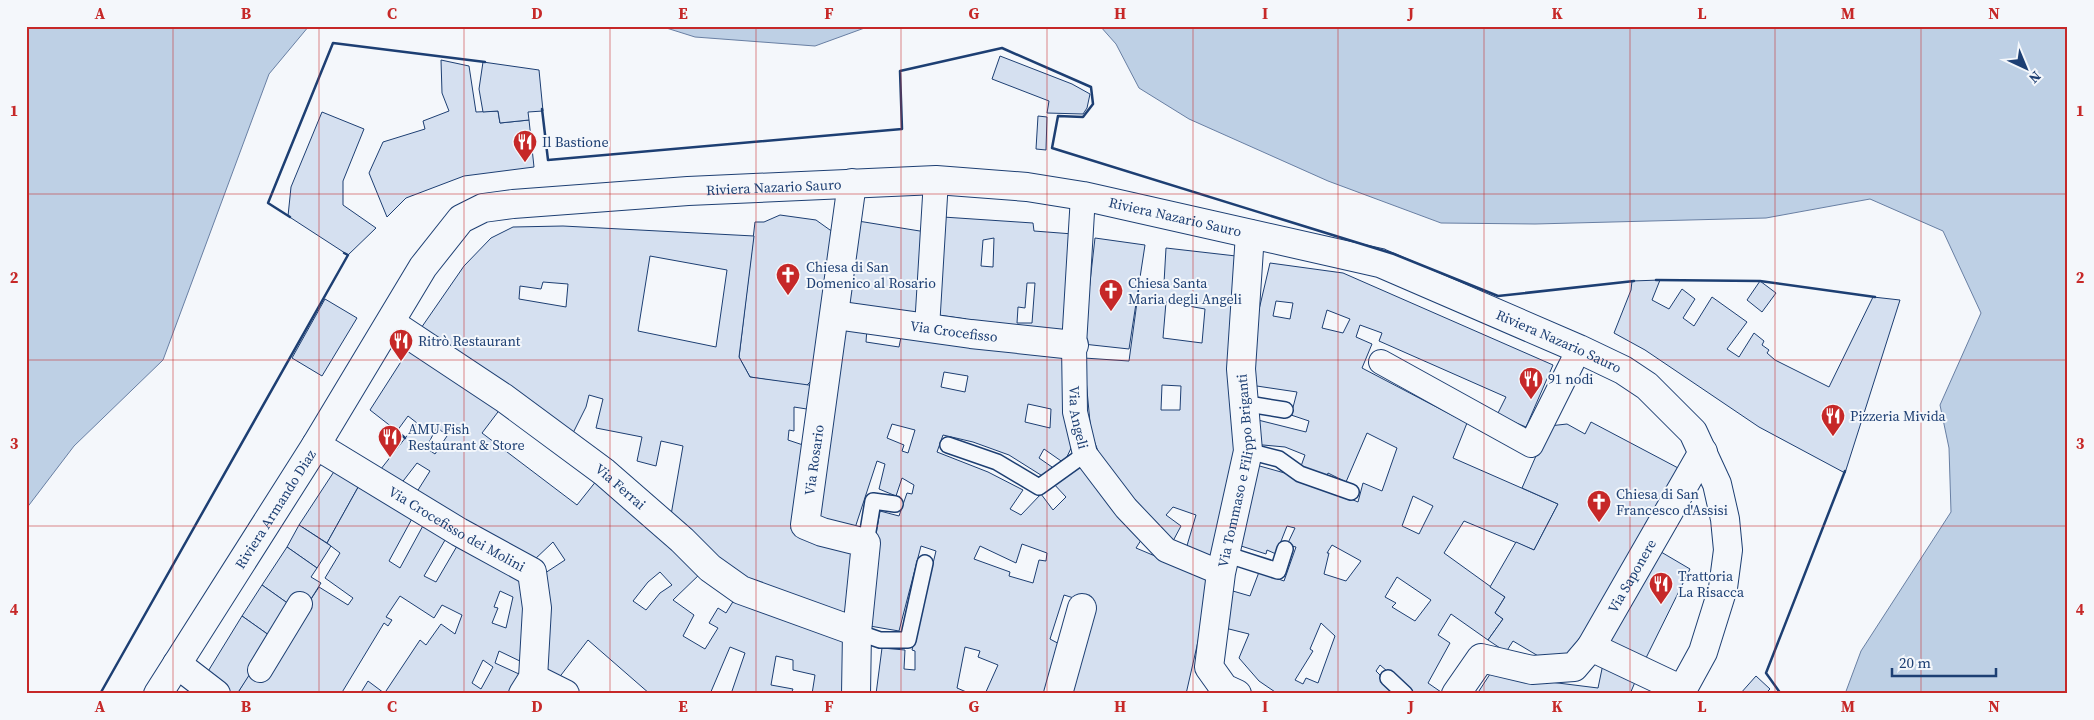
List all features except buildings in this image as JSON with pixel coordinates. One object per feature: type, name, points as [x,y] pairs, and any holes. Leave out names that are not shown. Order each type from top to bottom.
[{"type":"street","name":"Riviera Nazario Sauro","points":[[391,323],[423,267],[461,220],[483,208],[688,191],[936,180],[1027,187],[1083,196],[1380,263],[1579,348],[1623,370],[1647,386],[1693,432],[1717,484],[1725,519],[1728,550],[1723,588],[1703,652],[1681,692]]},
{"type":"street","points":[[927,328],[936,180]]},
{"type":"street","name":"Via Rosario","points":[[852,183],[805,525],[822,532],[866,543]]},
{"type":"street","name":"Via Angeli","points":[[1083,196],[1074,345],[1075,412],[1085,454],[1126,508],[1166,550],[1223,563]]},
{"type":"street","name":"Via Tommaso e Filippo Briganti","points":[[1237,694],[1224,688],[1208,667],[1223,563],[1248,451],[1242,403],[1242,369],[1250,234]]},
{"type":"street","name":"Via Crocefisso","points":[[834,315],[1074,345]]},
{"type":"street","name":"Riviera Armando Diaz","points":[[158,694],[391,323]]},
{"type":"street","name":"Via Ferrai","points":[[391,323],[504,398],[604,472],[682,540],[710,568],[741,590],[857,632]]},
{"type":"street","points":[[1381,362],[1531,445],[1579,348]]},
{"type":"street","name":"Via Crocefisso dei Molini","points":[[316,445],[459,532],[532,572],[537,608],[528,686]]},
{"type":"street","name":"Via Saponere","points":[[1456,694],[1481,658],[1532,670],[1574,667],[1591,647],[1703,452]]},
{"type":"street","points":[[856,694],[857,632],[866,543]]},
{"type":"street","points":[[260,670],[300,604]]},
{"type":"street","points":[[1058,694],[1082,608]]},
{"type":"street","points":[[1591,647],[1681,692]]},
{"type":"street","points":[[177,664],[216,694]]},
{"type":"street","points":[[528,686],[565,694]]},
{"type":"lane","points":[[1242,403],[1285,410]]},
{"type":"lane","points":[[948,445],[997,462],[1039,487],[1085,454]]},
{"type":"lane","points":[[1248,451],[1279,459],[1300,474],[1351,492]]},
{"type":"lane","points":[[866,543],[873,501],[895,504]]},
{"type":"lane","points":[[1223,563],[1278,571],[1285,549]]},
{"type":"lane","points":[[857,632],[880,640],[908,640],[925,564]]},
{"type":"lane","points":[[1388,678],[1405,694]]},
{"type":"water","points":[[26,26],[309,26],[269,74],[163,360],[74,446],[26,509]]},
{"type":"water","points":[[660,26],[870,26],[815,46],[695,37]]},
{"type":"water","points":[[1100,26],[2068,26],[2068,694],[1845,694],[1861,651],[1951,512],[1949,448],[1940,405],[1981,313],[1943,231],[1870,199],[1766,218],[1535,224],[1441,223],[1328,181],[1189,119],[1139,88],[1116,44]]},
{"type":"wall","points":[[290,217],[268,203],[333,43],[485,62]]},
{"type":"wall","points":[[542,109],[548,160],[902,129],[900,71],[1002,48],[1091,87],[1093,104],[1083,117],[1058,116],[1052,148],[1394,254],[1498,296],[1634,281]]},
{"type":"wall","points":[[100,694],[348,255],[344,253]]},
{"type":"wall","points":[[1656,280],[1760,281],[1875,297]]},
{"type":"wall","points":[[397,431],[405,438]]},
{"type":"wall","points":[[1781,694],[1766,673],[1845,471]]},
{"type":"place","name":"Il Bastione","points":[[525,163]]},
{"type":"place","name":"Chiesa di San Domenico al Rosario","points":[[788,296]]},
{"type":"place","name":"Chiesa Santa Maria degli Angeli","points":[[1111,312]]},
{"type":"place","name":"Ritrò Restaurant","points":[[401,362]]},
{"type":"place","name":"91 nodi","points":[[1531,400]]},
{"type":"place","name":"Pizzeria Mivida","points":[[1833,437]]},
{"type":"place","name":"AMU Fish Restaurant & Store","points":[[390,458]]},
{"type":"place","name":"Chiesa di San Francesco d'Assisi","points":[[1599,523]]},
{"type":"place","name":"Trattoria La Risacca","points":[[1661,605]]}]
